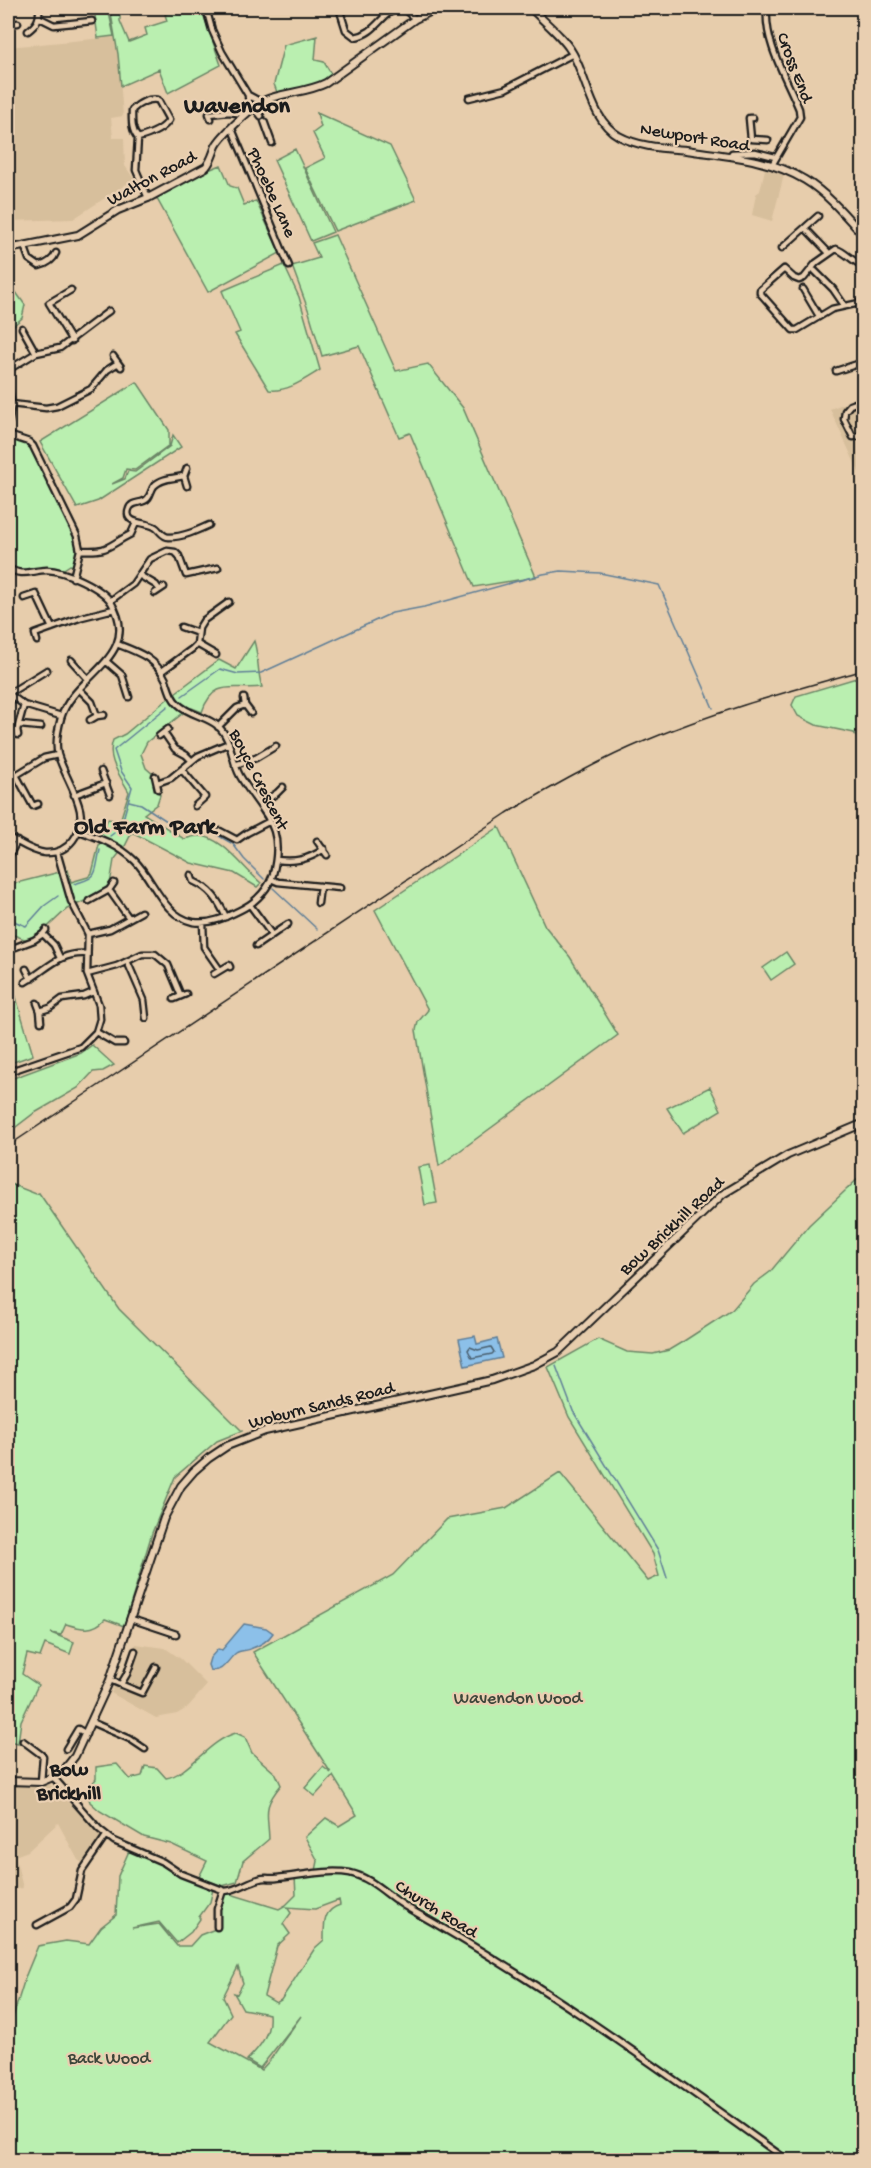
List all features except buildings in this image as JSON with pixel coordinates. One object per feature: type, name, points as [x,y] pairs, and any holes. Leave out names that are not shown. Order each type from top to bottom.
[{"type":"street","points":[[28,32],[36,26],[40,18],[39,8]]},
{"type":"street","points":[[206,8],[212,30],[222,52],[248,94],[261,102]]},
{"type":"street","points":[[339,8],[346,30],[355,37],[366,35],[395,9],[402,8],[415,19]]},
{"type":"street","points":[[384,8],[388,14]]},
{"type":"street","name":"Walton Road","points":[[8,249],[23,244],[78,235],[118,210],[148,198],[206,166],[211,161],[217,144],[261,102],[276,96],[314,89],[326,83],[415,19],[438,8]]},
{"type":"street","name":"Newport Road","points":[[531,8],[556,31],[573,54],[597,111],[603,122],[615,133],[633,142],[646,145],[730,156],[772,165],[795,174],[815,187],[864,236]]},
{"type":"street","name":"Cross End","points":[[767,8],[767,28],[771,42],[799,109],[800,117],[772,165]]},
{"type":"street","points":[[40,18],[54,25],[92,21]]},
{"type":"street","points":[[8,24],[18,22]]},
{"type":"street","points":[[469,98],[505,89],[573,54]]},
{"type":"street","points":[[248,94],[249,111]]},
{"type":"street","points":[[138,138],[150,135],[167,124],[169,120],[158,100],[153,99],[137,105],[132,110],[133,125],[138,138],[136,170],[148,198]]},
{"type":"street","points":[[211,119],[209,114],[249,111],[263,119],[272,143]]},
{"type":"street","points":[[753,118],[749,118],[751,139],[768,140]]},
{"type":"street","name":"Phoebe Lane","points":[[232,129],[289,266]]},
{"type":"street","points":[[261,137],[268,134]]},
{"type":"street","points":[[755,140],[755,152]]},
{"type":"street","points":[[730,156],[732,153],[755,152],[775,157]]},
{"type":"street","points":[[782,248],[818,216]]},
{"type":"street","points":[[805,228],[830,253]]},
{"type":"street","points":[[23,244],[29,259],[39,266],[55,258],[56,253]]},
{"type":"street","points":[[799,280],[804,278],[816,263],[838,249],[854,263],[864,266]]},
{"type":"street","points":[[819,316],[799,280],[784,269],[760,290],[760,294],[793,330],[844,305],[864,302]]},
{"type":"street","points":[[815,271],[833,289],[844,305]]},
{"type":"street","points":[[43,307],[71,290]]},
{"type":"street","points":[[49,303],[72,341]]},
{"type":"street","points":[[8,370],[36,353],[60,348],[72,341],[109,311]]},
{"type":"street","points":[[22,328],[36,353]]},
{"type":"street","points":[[11,404],[46,408],[57,406],[91,389],[107,370],[119,365],[113,356]]},
{"type":"street","points":[[836,371],[864,362]]},
{"type":"street","points":[[8,386],[11,404],[8,422]]},
{"type":"street","points":[[864,400],[850,405],[845,411],[844,419],[853,437],[864,436]]},
{"type":"street","points":[[8,435],[29,442],[33,446],[77,536],[80,549],[73,578]]},
{"type":"street","points":[[187,468],[184,476],[187,486]]},
{"type":"street","points":[[184,476],[155,484],[145,501],[132,504],[129,515],[136,523],[156,527],[168,537],[186,535],[206,527],[206,534]]},
{"type":"street","points":[[80,549],[110,548],[121,538],[131,534],[136,523]]},
{"type":"street","points":[[167,551],[168,537]]},
{"type":"street","points":[[110,601],[133,584],[150,559],[167,551],[175,552],[180,556],[187,578],[218,568]]},
{"type":"street","points":[[8,567],[26,574],[47,570],[73,578],[101,591],[110,601],[119,627],[117,644],[106,663],[79,689],[68,702],[61,716],[58,755],[81,817],[79,831],[70,844],[57,852],[44,853],[8,837]]},
{"type":"street","points":[[139,576],[156,585],[159,590]]},
{"type":"street","points":[[24,598],[36,594],[52,628]]},
{"type":"street","points":[[162,671],[197,644],[198,633],[204,620],[226,604],[228,611]]},
{"type":"street","points":[[37,641],[35,634],[82,617],[114,609]]},
{"type":"street","points":[[181,627],[198,633]]},
{"type":"street","name":"Boyce Crescent","points":[[117,644],[145,655],[162,671],[178,704],[218,727],[229,743],[235,765],[270,821],[277,837],[276,860],[271,879],[260,895],[250,905],[226,917],[203,923]]},
{"type":"street","points":[[197,644],[216,655]]},
{"type":"street","points":[[71,660],[88,679]]},
{"type":"street","points":[[106,663],[122,675],[129,697]]},
{"type":"street","points":[[73,674],[78,669]]},
{"type":"street","points":[[47,670],[8,693],[24,705],[61,716]]},
{"type":"street","points":[[79,689],[92,702],[97,716]]},
{"type":"street","points":[[121,692],[127,690]]},
{"type":"street","points":[[244,698],[245,705],[251,713]]},
{"type":"street","points":[[18,735],[17,730],[24,705]]},
{"type":"street","points":[[218,727],[237,708],[245,705]]},
{"type":"street","points":[[90,720],[104,715]]},
{"type":"street","points":[[20,725],[41,727]]},
{"type":"street","points":[[164,733],[175,749],[191,760]]},
{"type":"street","points":[[155,776],[158,786],[182,770],[191,760],[229,743]]},
{"type":"street","points":[[267,743],[269,750]]},
{"type":"street","points":[[235,765],[256,758],[276,746]]},
{"type":"street","points":[[8,780],[44,758],[58,755]]},
{"type":"street","points":[[182,770],[205,798]]},
{"type":"street","points":[[101,771],[110,795]]},
{"type":"street","points":[[16,776],[33,806],[38,804]]},
{"type":"street","points":[[74,795],[106,783]]},
{"type":"street","points":[[260,804],[279,796],[283,787]]},
{"type":"street","points":[[195,806],[211,794]]},
{"type":"street","points":[[220,831],[238,843],[270,821]]},
{"type":"street","points":[[79,831],[112,844],[123,851],[136,862],[169,908],[185,920],[203,923],[204,948],[220,970]]},
{"type":"street","points":[[8,858],[17,841]]},
{"type":"street","points":[[276,860],[305,860],[326,852],[317,841]]},
{"type":"street","points":[[8,1072],[81,1047],[96,1032],[100,1019],[99,1005],[87,974],[88,934],[71,901],[57,852]]},
{"type":"street","points":[[191,875],[193,881],[214,896],[226,917]]},
{"type":"street","points":[[201,885],[205,879]]},
{"type":"street","points":[[271,879],[278,882],[340,888]]},
{"type":"street","points":[[89,901],[109,890],[114,883]]},
{"type":"street","points":[[318,903],[320,886]]},
{"type":"street","points":[[109,890],[129,918]]},
{"type":"street","points":[[250,905],[272,935]]},
{"type":"street","points":[[88,934],[110,929],[141,912]]},
{"type":"street","points":[[256,946],[288,924]]},
{"type":"street","points":[[13,948],[19,942],[34,940],[45,932],[60,958]]},
{"type":"street","points":[[25,982],[60,958],[87,954]]},
{"type":"street","points":[[87,974],[127,962],[142,954],[155,954],[168,965],[184,995],[174,999]]},
{"type":"street","points":[[127,962],[146,999],[147,1018]]},
{"type":"street","points":[[214,974],[229,965],[230,967]]},
{"type":"street","points":[[26,969],[31,979]]},
{"type":"street","points":[[40,1011],[50,1008],[62,999],[84,996],[93,992]]},
{"type":"street","points":[[37,1004],[40,1011],[40,1022]]},
{"type":"street","points":[[96,1032],[115,1043],[124,1043]]},
{"type":"street","name":"Bow Brickhill Road","points":[[547,1357],[558,1352],[585,1327],[723,1194],[788,1155],[864,1123]]},
{"type":"street","name":"Woburn Sands Road","points":[[53,1777],[70,1764],[92,1722],[110,1680],[159,1530],[171,1503],[194,1471],[208,1458],[227,1446],[265,1431],[492,1380],[534,1365],[547,1357]]},
{"type":"street","points":[[131,1619],[176,1634]]},
{"type":"street","points":[[121,1684],[135,1651]]},
{"type":"street","points":[[110,1680],[142,1693],[156,1667]]},
{"type":"street","points":[[92,1722],[142,1747]]},
{"type":"street","points":[[66,1749],[78,1730],[86,1734]]},
{"type":"street","points":[[22,1741],[43,1756],[41,1782]]},
{"type":"street","points":[[8,1781],[41,1782],[53,1777],[106,1836],[163,1862],[181,1874],[224,1890],[217,1909],[217,1928]]},
{"type":"street","points":[[37,1925],[70,1907],[76,1899],[82,1871],[106,1836]]},
{"type":"street","name":"Church Road","points":[[224,1890],[231,1891],[258,1879],[267,1878],[347,1873],[363,1876],[399,1903],[467,1942],[579,2015],[787,2160]]},
{"type":"shaded area","points":[[115,37],[123,116],[111,118],[113,138],[124,138],[125,166],[134,179],[73,219],[8,221],[8,47]]},
{"type":"shaded area","points":[[765,169],[784,175],[772,221],[752,215],[756,194],[760,191]]},
{"type":"shaded area","points":[[863,396],[863,481],[830,409]]},
{"type":"shaded area","points":[[136,1644],[165,1648],[181,1659],[207,1685],[187,1708],[177,1714],[156,1718],[111,1693]]},
{"type":"shaded area","points":[[48,1783],[104,1836],[84,1864],[78,1860],[58,1823],[28,1851],[15,1856],[23,1888],[8,1890],[8,1785],[41,1787]]},
{"type":"green space","points":[[94,8],[108,8],[114,36],[98,38]]},
{"type":"green space","points":[[110,8],[120,8],[120,21],[129,42],[147,35],[145,28],[167,21],[165,14],[187,8],[201,8],[221,65],[168,93],[159,69],[121,86]]},
{"type":"green space","points":[[317,36],[315,60],[324,62],[333,77],[316,87],[278,95],[274,84],[284,45]]},
{"type":"green space","points":[[317,113],[390,146],[416,200],[335,231],[305,168],[325,158],[313,133],[321,127]]},
{"type":"green space","points":[[295,149],[333,232],[311,241],[274,160]]},
{"type":"green space","points":[[221,165],[230,186],[237,188],[244,205],[256,201],[280,253],[208,292],[156,197],[183,180]]},
{"type":"green space","points":[[335,235],[396,371],[428,364],[463,408],[536,577],[474,587],[410,433],[399,437],[359,346],[322,356],[292,266],[319,258],[312,243]]},
{"type":"green space","points":[[284,265],[299,297],[320,370],[290,387],[269,390],[235,334],[240,332],[222,291]]},
{"type":"green space","points":[[13,288],[25,305],[22,318],[13,326],[8,325],[8,292]]},
{"type":"green space","points":[[137,382],[169,430],[169,445],[135,470],[126,469],[123,478],[112,484],[125,479],[128,471],[135,472],[170,446],[173,435],[181,447],[98,501],[77,508],[40,442]]},
{"type":"green space","points":[[8,438],[25,443],[30,448],[74,535],[75,566],[70,565],[63,572],[27,572],[8,564]]},
{"type":"green space","points":[[254,641],[262,687],[219,690],[212,694],[202,712],[192,708],[187,710],[147,742],[141,754],[146,768],[155,776],[160,795],[157,804],[144,814],[184,839],[198,836],[215,841],[232,854],[261,883],[257,887],[234,873],[191,863],[132,832],[114,860],[109,890],[67,909],[39,935],[27,940],[8,933],[8,885],[68,870],[71,882],[88,877],[92,873],[103,829],[108,819],[120,821],[129,792],[118,773],[111,754],[113,740],[125,734],[219,660],[236,669]]},
{"type":"green space","points":[[863,676],[863,746],[854,733],[816,725],[798,716],[792,705],[796,696]]},
{"type":"green space","points":[[499,827],[545,926],[570,957],[618,1035],[439,1166],[416,1030],[418,1022],[428,1010],[375,910]]},
{"type":"green space","points":[[786,952],[794,964],[771,980],[763,968]]},
{"type":"green space","points":[[8,970],[33,1055],[8,1064]]},
{"type":"green space","points":[[92,1045],[114,1065],[103,1071],[93,1072],[78,1088],[33,1114],[8,1133],[8,1080],[81,1053]]},
{"type":"green space","points":[[710,1087],[721,1110],[683,1133],[667,1108]]},
{"type":"green space","points":[[430,1165],[437,1203],[425,1205],[418,1167]]},
{"type":"green space","name":"Wavendon Wood","points":[[863,1174],[863,2160],[8,2160],[8,2033],[26,1975],[38,1946],[66,1941],[89,1944],[101,1927],[116,1915],[118,1876],[129,1851],[160,1864],[178,1876],[213,1889],[210,1902],[199,1917],[200,1919],[191,1932],[177,1943],[159,1922],[132,1928],[159,1924],[177,1946],[190,1946],[200,1935],[218,1928],[218,1909],[224,1892],[279,1909],[286,1905],[296,1895],[295,1877],[316,1871],[318,1861],[305,1837],[326,1818],[339,1826],[357,1815],[333,1776],[315,1796],[305,1788],[323,1767],[331,1773],[253,1652],[393,1575],[447,1519],[506,1508],[560,1473],[648,1581],[659,1576],[653,1554],[569,1417],[548,1367],[598,1339],[627,1352],[653,1354],[669,1350],[732,1310],[754,1284],[770,1272],[809,1225]],"holes":[[[339,1900],[340,1905],[327,1914],[324,1940],[315,1948],[281,2000],[276,2003],[264,1996],[277,1946],[290,1934],[283,1924],[291,1913],[287,1907],[315,1909]],[[238,1967],[243,1983],[237,1994],[234,1993],[243,2009],[269,2014],[264,2040],[247,2060],[260,2068],[301,2016],[261,2070],[210,2042],[231,2014],[223,1997]]]},
{"type":"green space","points":[[8,1183],[36,1194],[39,1193],[119,1309],[242,1431],[217,1441],[175,1477],[152,1533],[124,1626],[105,1619],[92,1628],[66,1624],[61,1635],[51,1633],[74,1642],[70,1654],[45,1644],[40,1657],[27,1654],[22,1674],[38,1685],[21,1721],[18,1743],[8,1741]]},
{"type":"green space","points":[[236,1733],[245,1737],[252,1753],[276,1774],[281,1785],[269,1805],[267,1816],[269,1839],[243,1861],[237,1882],[222,1886],[199,1877],[207,1861],[171,1844],[144,1837],[100,1811],[90,1802],[88,1795],[90,1786],[96,1779],[96,1767],[117,1764],[130,1779],[142,1776],[145,1766],[157,1768],[166,1778],[182,1771],[217,1743]]},
{"type":"water","points":[[475,1336],[477,1344],[497,1339],[502,1358],[465,1366],[459,1339]]},
{"type":"water","points":[[244,1624],[266,1628],[273,1633],[260,1645],[236,1653],[219,1670],[210,1670],[208,1665],[210,1658],[218,1649],[222,1650]]},
{"type":"waterway","points":[[182,696],[220,669],[238,674],[261,673],[392,613],[424,607],[561,571],[600,573],[659,585],[713,708]]},
{"type":"waterway","points":[[122,823],[132,787],[121,771],[114,750],[168,706]]},
{"type":"waterway","points":[[129,801],[141,804],[185,833],[198,828],[207,829],[233,844],[264,879]]},
{"type":"waterway","points":[[110,836],[114,833]]},
{"type":"waterway","points":[[74,884],[88,879],[95,873],[100,850]]},
{"type":"waterway","points":[[273,888],[317,929]]},
{"type":"waterway","points":[[8,914],[16,922],[26,926],[44,906],[58,896]]},
{"type":"waterway","points":[[556,1366],[573,1411],[658,1550],[667,1578]]},
{"type":"railway","points":[[8,1146],[507,813],[558,784],[610,757],[672,730],[753,702],[864,670]]},
{"type":"district","name":"Wavendon","points":[[237,104]]},
{"type":"district","name":"Old Farm Park","points":[[145,825]]},
{"type":"district","name":"Bow Brickhill","points":[[69,1780]]},
{"type":"park label","name":"Back Wood","points":[[109,2057]]}]
